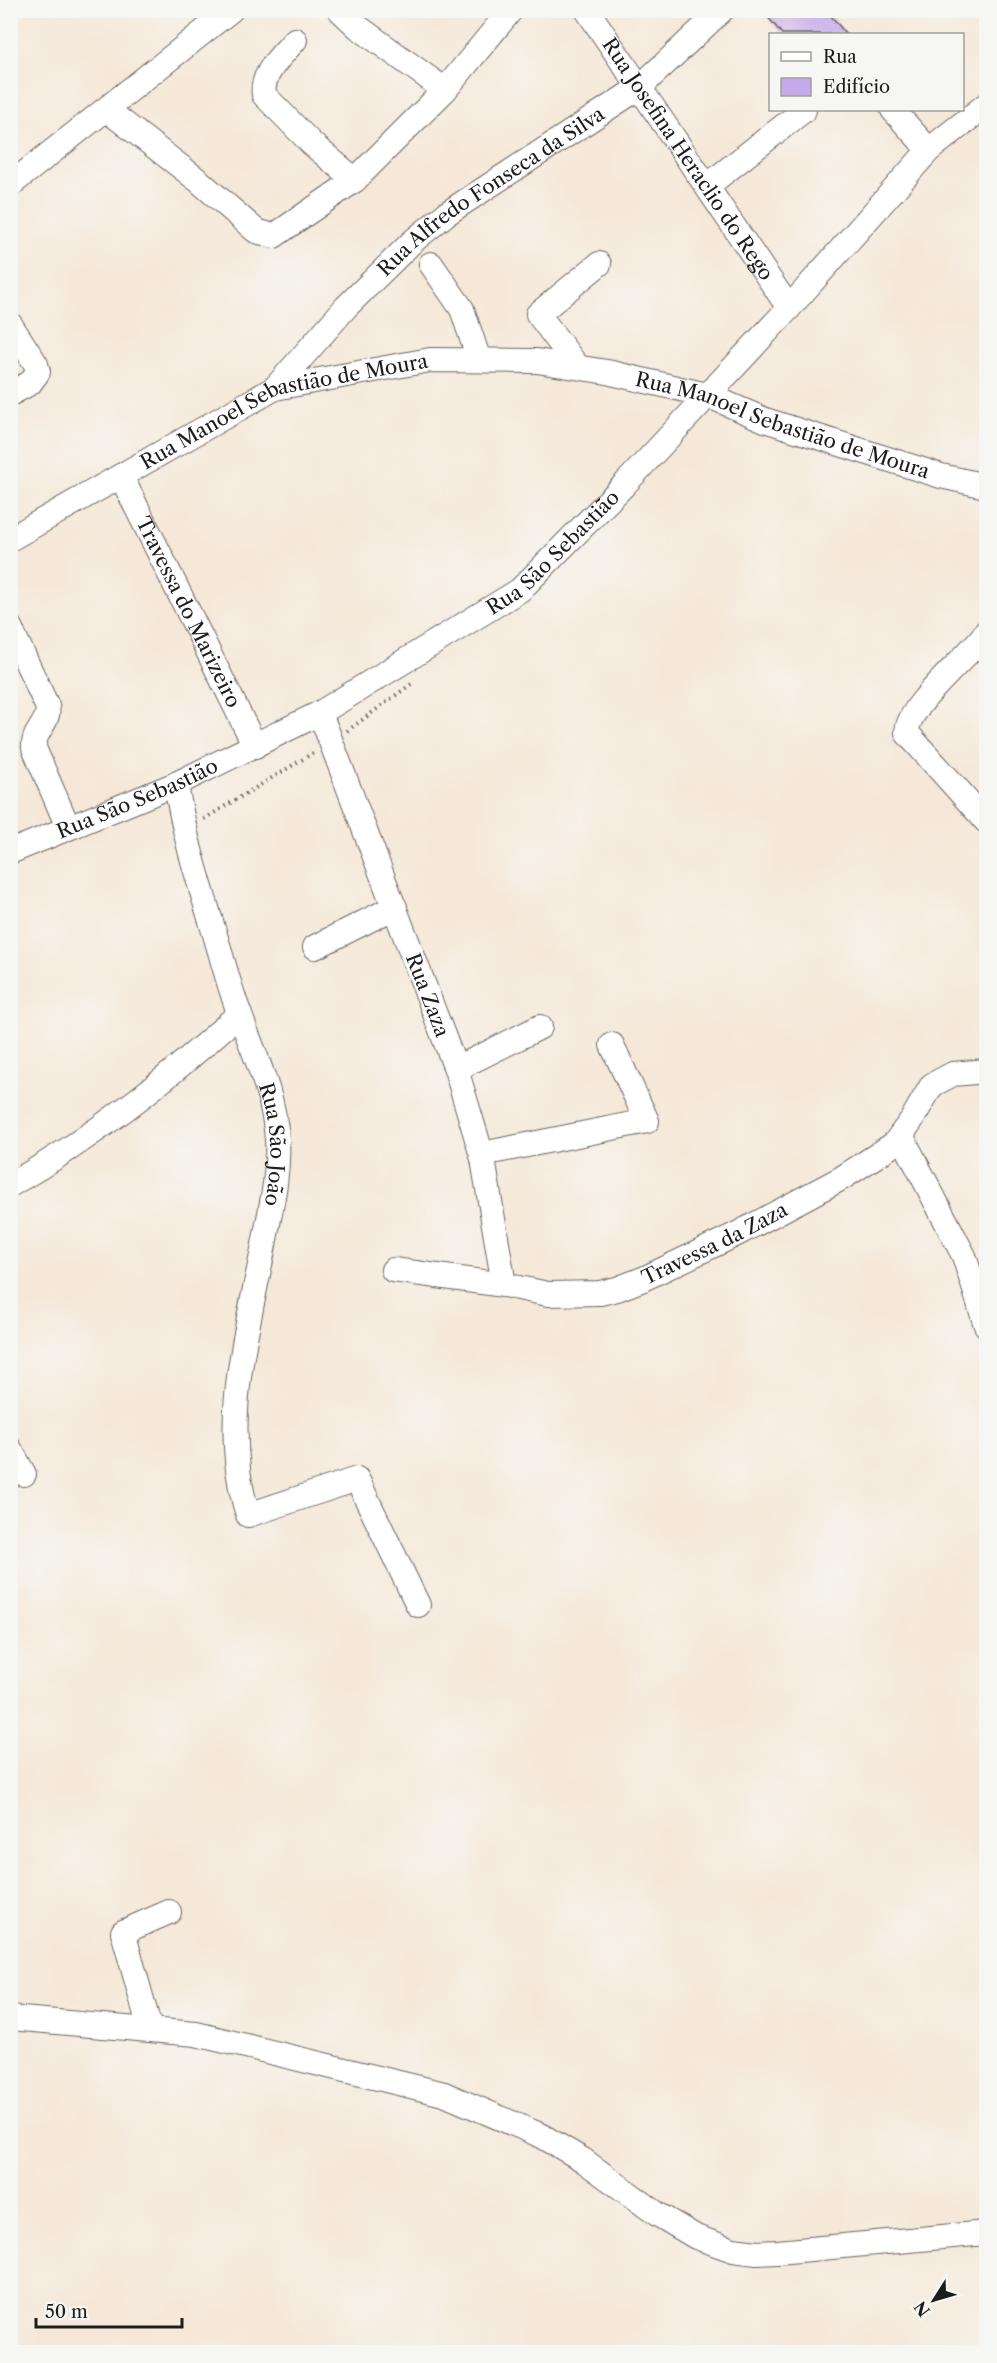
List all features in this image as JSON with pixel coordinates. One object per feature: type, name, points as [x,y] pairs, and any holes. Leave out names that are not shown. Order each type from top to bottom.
[{"type":"street","points":[[10,185],[231,10]]},
{"type":"street","points":[[340,10],[358,27],[446,90]]},
{"type":"street","points":[[107,110],[198,181],[256,231],[269,236],[279,233],[355,180],[446,90],[512,10]]},
{"type":"street","name":"Rua Josefina Heraclio do Rego","points":[[587,10],[789,308]]},
{"type":"street","name":"Rua Alfredo Fonseca da Silva","points":[[275,388],[346,307],[412,242],[446,214],[640,87],[722,10]]},
{"type":"street","points":[[295,40],[271,70],[264,86],[264,95],[312,144],[355,180]]},
{"type":"street","name":"Rua São Sebastião","points":[[10,852],[176,784],[320,713],[520,590],[789,308],[929,150],[987,105]]},
{"type":"street","points":[[707,186],[803,111]]},
{"type":"street","points":[[894,111],[929,150]]},
{"type":"street","points":[[432,264],[462,309],[479,360]]},
{"type":"street","points":[[577,366],[538,314],[598,264]]},
{"type":"street","points":[[10,324],[28,350],[38,372],[30,382],[10,394]]},
{"type":"street","name":"Rua Manoel Sebastião de Moura","points":[[10,539],[275,388],[429,360],[537,360],[577,366],[707,395],[776,423],[941,476],[987,486]]},
{"type":"street","name":"Travessa do Marizeiro","points":[[121,476],[255,746]]},
{"type":"street","points":[[10,627],[44,697],[48,715],[34,737],[34,748],[68,827]]},
{"type":"street","points":[[983,646],[919,706],[908,722],[908,734],[987,821]]},
{"type":"street","name":"Rua Zaza","points":[[320,713],[456,1069],[482,1154],[504,1285]]},
{"type":"street","name":"Rua São João","points":[[176,784],[183,832],[239,1014],[260,1063],[272,1102],[277,1164],[234,1407],[234,1447],[238,1484],[248,1515],[357,1479],[418,1605]]},
{"type":"street","points":[[315,947],[394,907]]},
{"type":"street","points":[[10,1185],[100,1130],[239,1014]]},
{"type":"street","points":[[456,1069],[540,1027]]},
{"type":"street","points":[[482,1154],[647,1120],[612,1045]]},
{"type":"street","name":"Travessa da Zaza","points":[[393,1270],[504,1285],[548,1294],[600,1293],[635,1283],[737,1234],[842,1178],[878,1155],[902,1136],[932,1085],[953,1074],[987,1071]]},
{"type":"street","points":[[902,1136],[964,1256],[987,1325]]},
{"type":"street","points":[[10,1449],[24,1474]]},
{"type":"street","points":[[150,2029],[123,1932],[169,1912]]},
{"type":"street","points":[[10,2018],[196,2034],[444,2094],[542,2136],[583,2160],[674,2225],[696,2237],[733,2250],[767,2253],[987,2233]]},
{"type":"building","points":[[762,10],[826,10],[845,33],[781,33]]}]
